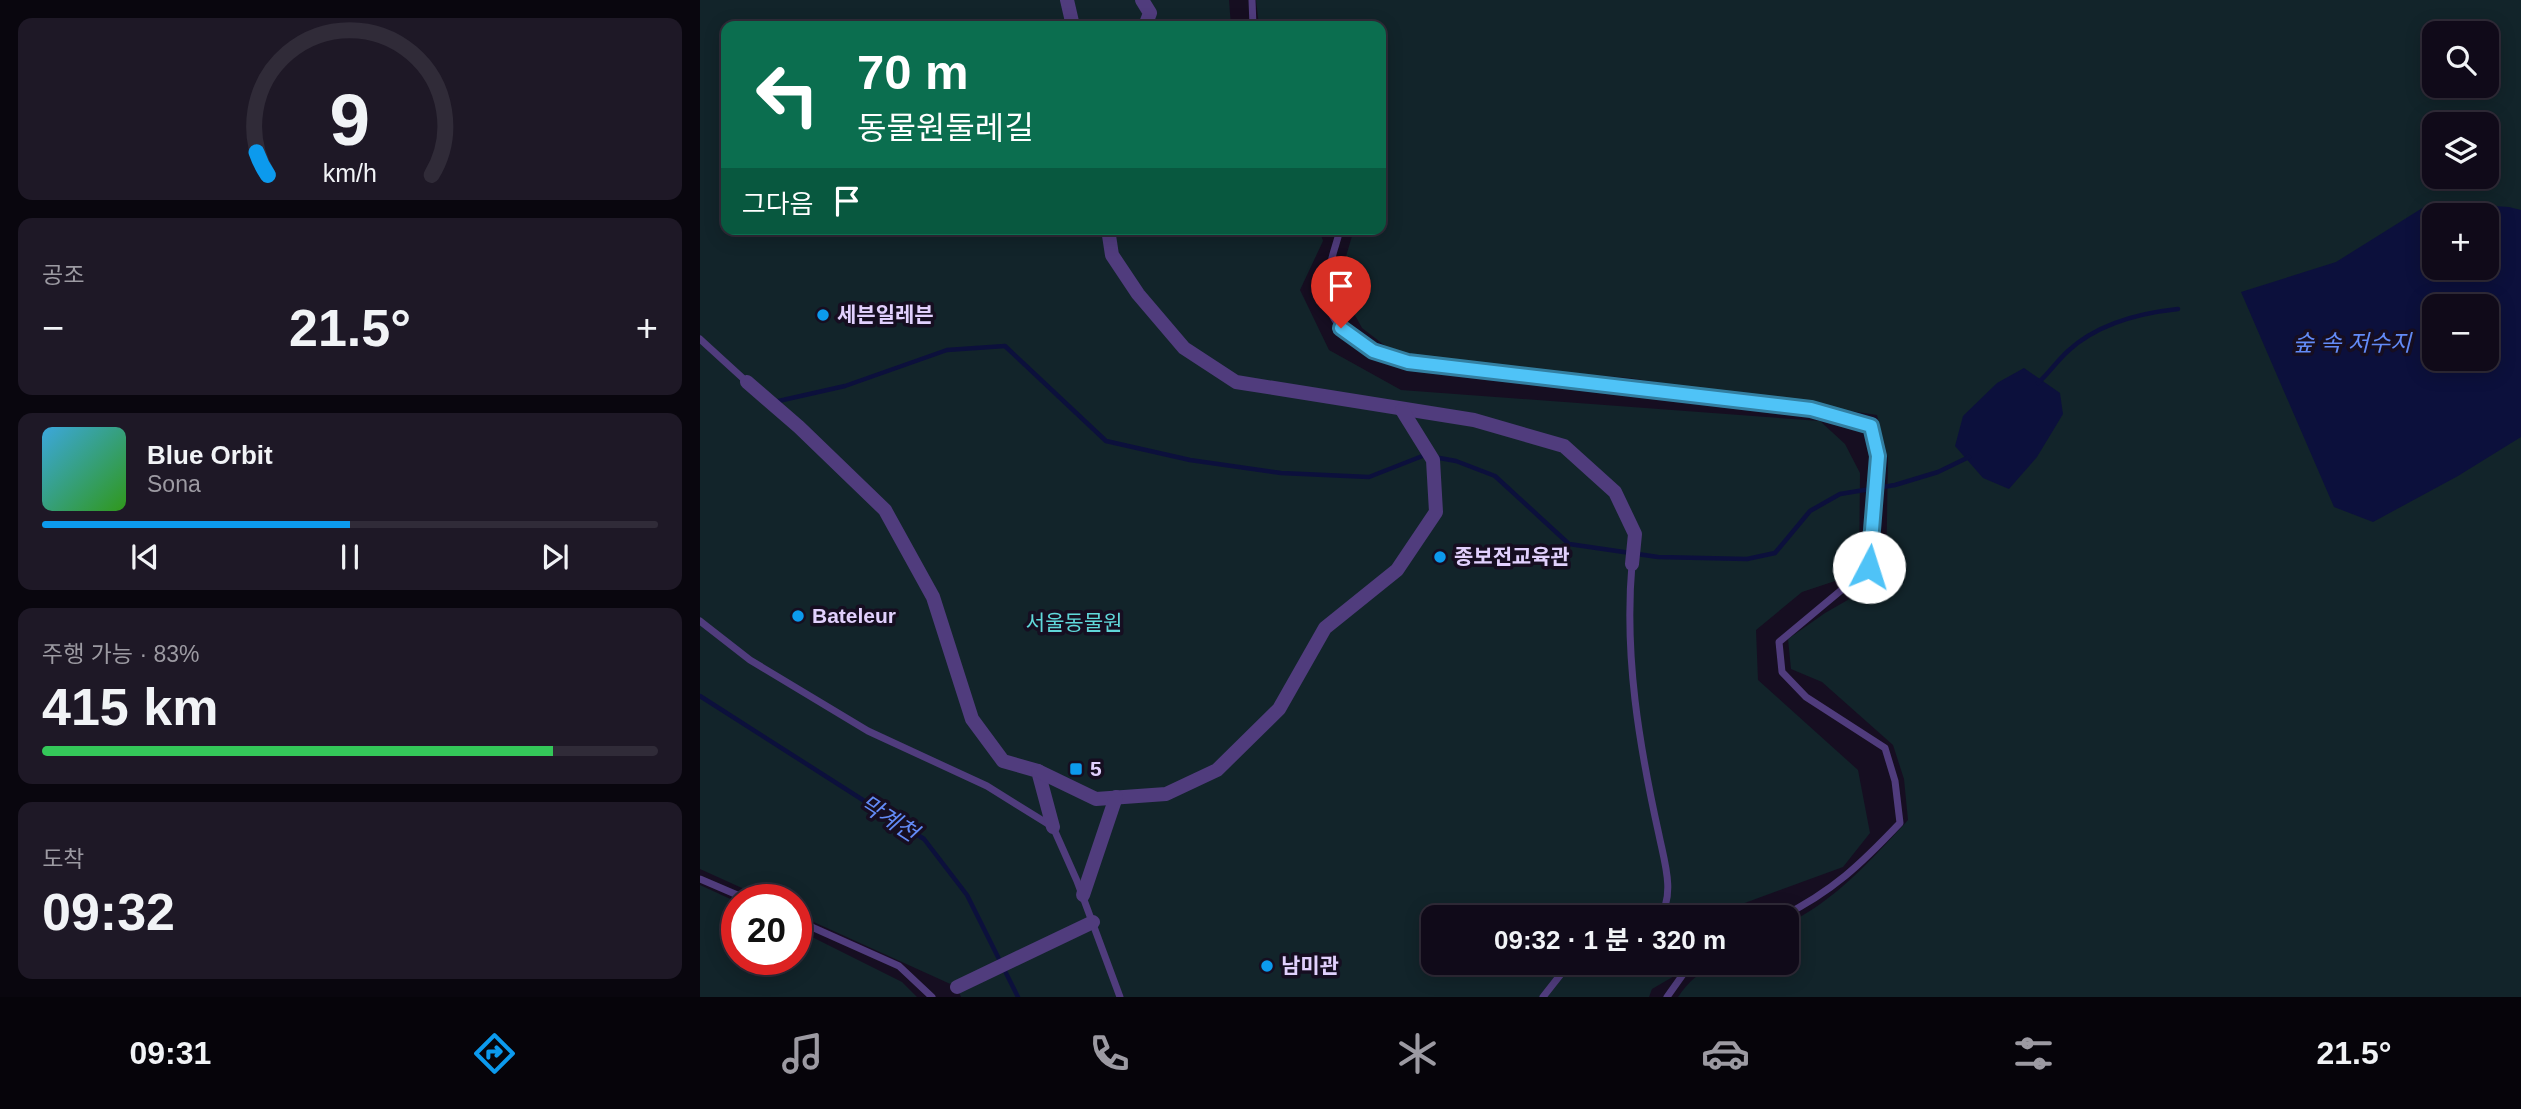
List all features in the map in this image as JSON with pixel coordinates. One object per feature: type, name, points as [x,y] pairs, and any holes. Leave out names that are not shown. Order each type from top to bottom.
[{"type":"street","points":[[1067,0],[1072,21]]},
{"type":"street","points":[[1142,0],[1150,13],[1147,21]]},
{"type":"street","points":[[1109,235],[1112,255],[1138,294],[1185,348],[1236,382],[1474,420],[1564,446],[1615,492],[1635,534],[1632,564]]},
{"type":"street","points":[[747,382],[885,510],[933,597],[972,719],[1003,761],[1038,771],[1096,799],[1166,794],[1217,770],[1279,709],[1325,628],[1397,570],[1436,512],[1433,460],[1402,410]]},
{"type":"street","points":[[1038,771],[1053,827]]},
{"type":"street","points":[[1083,895],[1116,797]]},
{"type":"street","points":[[957,987],[1093,922]]},
{"type":"lane","points":[[1252,0],[1253,21]]},
{"type":"lane","points":[[1338,235],[1324,287],[1329,307],[1341,328],[1373,351],[1408,362],[1445,368],[1612,383],[1838,414],[1871,426],[1878,456],[1869,567],[1779,642],[1782,671],[1806,697],[1885,748],[1895,781],[1900,823],[1853,872],[1799,908]]},
{"type":"lane","points":[[700,339],[747,382]]},
{"type":"lane","points":[[1632,564],[1629,596],[1634,709],[1666,868],[1667,905]]},
{"type":"lane","points":[[700,621],[750,660],[868,731],[987,786],[1053,827],[1083,895],[1121,997]]},
{"type":"lane","points":[[700,879],[721,888]]},
{"type":"lane","points":[[812,927],[899,966],[932,997]]},
{"type":"lane","points":[[1543,997],[1560,975]]},
{"type":"lane","points":[[1667,997],[1683,975]]},
{"type":"green space","name":"서울동물원","points":[[700,0],[1229,0],[1231,21],[721,21],[721,235],[1321,235],[1323,241],[1300,290],[1329,350],[1401,390],[1820,421],[1845,444],[1860,473],[1859,573],[1802,592],[1756,630],[1758,680],[1858,770],[1870,833],[1843,867],[1741,905],[1421,905],[1421,975],[1676,975],[1652,989],[1649,997],[961,997],[957,987],[812,921],[812,884],[733,884],[700,869]]},
{"type":"green space","points":[[1256,0],[2521,0],[2521,997],[1678,997],[1699,975],[1799,975],[1799,917],[1837,891],[1908,820],[1904,779],[1893,745],[1822,682],[1791,669],[1788,639],[1825,613],[1886,578],[1888,458],[1877,415],[1629,378],[1444,363],[1388,348],[1362,328],[1345,297],[1340,277],[1352,235],[1386,235],[1386,21],[1258,21]]},
{"type":"green space","points":[[700,885],[721,895],[721,975],[812,975],[812,937],[902,982],[917,997],[700,997]]},
{"type":"water","name":"숲 속 저수지","points":[[2499,206],[2521,210],[2521,437],[2458,476],[2373,522],[2334,507],[2241,292],[2336,262],[2422,208],[2422,280],[2499,280]]},
{"type":"water","points":[[2024,368],[2060,393],[2063,414],[2037,457],[2009,489],[1983,478],[1955,446],[1963,416],[1997,383]]},
{"type":"waterway","points":[[2038,383],[2068,351],[2092,334],[2120,321],[2178,309]]},
{"type":"waterway","points":[[774,402],[845,386],[947,350],[1005,346],[1106,441],[1190,460],[1281,473],[1369,477],[1425,455]]},
{"type":"waterway","points":[[1434,457],[1456,461],[1495,476],[1569,544],[1658,557],[1747,559],[1775,553],[1810,511],[1840,494],[1895,485],[1938,472],[1969,457]]},
{"type":"waterway","name":"막계천","points":[[700,696],[924,839],[967,895],[1018,997]]},
{"type":"place","name":"세븐일레븐","points":[[823,315]]},
{"type":"place","name":"종보전교육관","points":[[1440,557]]},
{"type":"place","name":"Bateleur","points":[[798,616]]},
{"type":"place","name":"5","points":[[1076,769]]},
{"type":"place","name":"남미관","points":[[1267,966]]},
{"type":"route","points":[[1341,328],[1373,351],[1408,362],[1445,368],[1612,383],[1811,409],[1838,414],[1871,426],[1878,456],[1869,567]]}]
